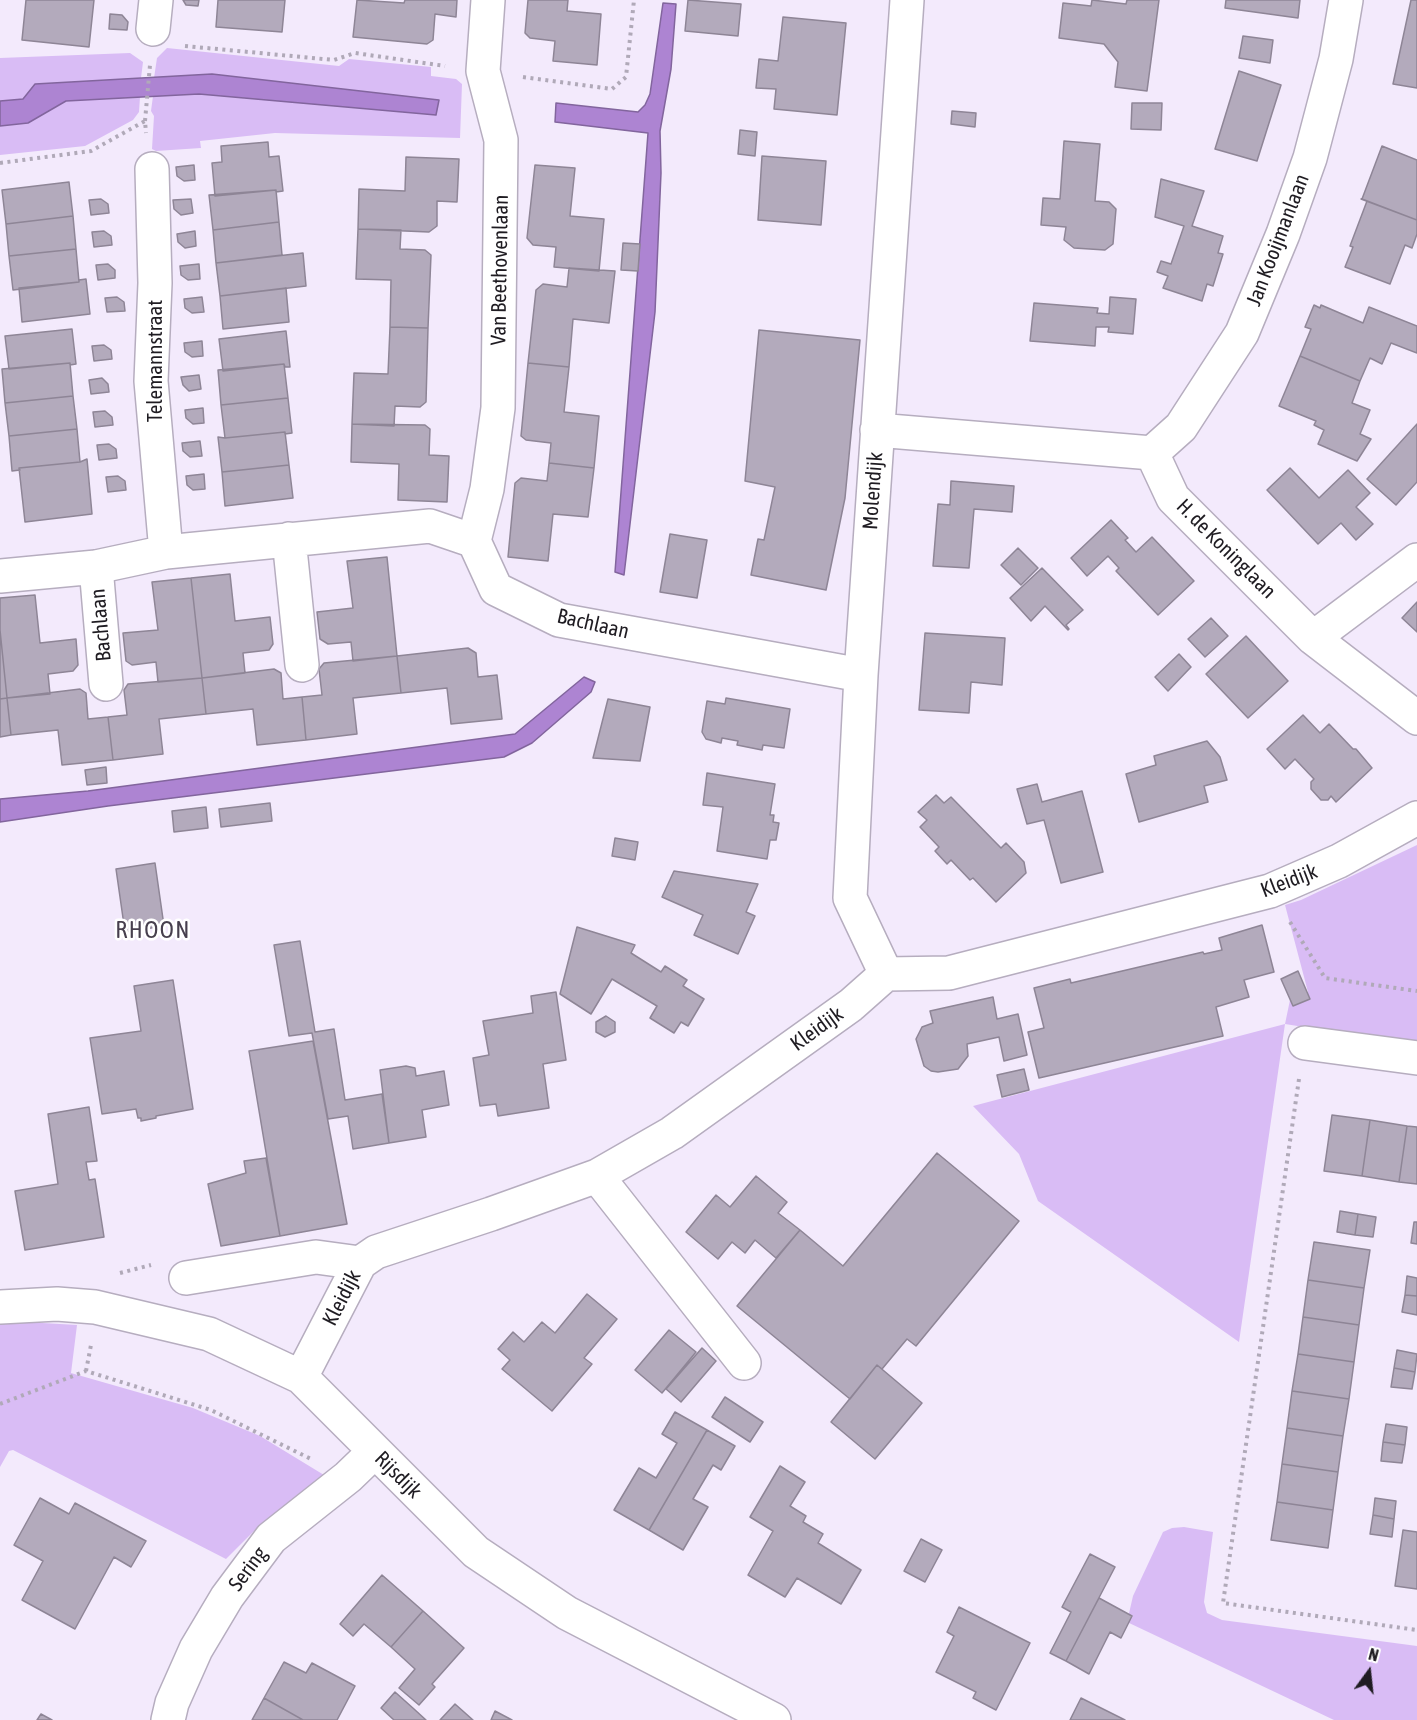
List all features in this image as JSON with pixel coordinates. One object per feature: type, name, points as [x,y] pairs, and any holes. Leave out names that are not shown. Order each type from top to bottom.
[{"type":"street","name":"Van Beethovenlaan","points":[[474,541],[488,489],[498,408],[501,140],[483,71],[488,0]]},
{"type":"street","name":"Molendijk","points":[[886,974],[850,898],[861,675],[907,0]]},
{"type":"street","name":"Jan Kooijmanlaan","points":[[1152,453],[1181,427],[1242,333],[1283,234],[1310,158],[1336,59],[1346,0]]},
{"type":"street","name":"Telemannstraat","points":[[152,169],[155,283],[150,381],[165,552]]},
{"type":"street","points":[[877,430],[1152,453]]},
{"type":"street","name":"H. de Koninglaan","points":[[1152,453],[1173,498],[1313,638],[1417,718]]},
{"type":"street","name":"Bachlaan","points":[[0,576],[96,567],[165,552],[429,526],[474,541],[495,589],[560,620],[861,675]]},
{"type":"street","points":[[289,539],[302,665]]},
{"type":"street","points":[[1313,638],[1417,560]]},
{"type":"street","name":"Bachlaan","points":[[96,567],[106,684]]},
{"type":"street","name":"Kleidijk","points":[[301,1377],[360,1263],[376,1252],[597,1176],[672,1133],[851,1005],[886,974],[948,973],[1270,891],[1339,861],[1417,818]]},
{"type":"street","points":[[1305,1042],[1417,1058]]},
{"type":"street","points":[[597,1176],[744,1363]]},
{"type":"street","points":[[186,1278],[316,1257],[360,1263]]},
{"type":"street","name":"Rijsdijk","points":[[0,1307],[57,1304],[95,1307],[208,1334],[301,1377],[476,1552],[557,1607],[774,1720]]},
{"type":"street","name":"Sering","points":[[168,1720],[172,1703],[196,1649],[227,1597],[271,1538],[348,1478],[374,1452]]},
{"type":"path","points":[[161,24],[334,60],[355,52],[612,89],[626,77],[634,0]]},
{"type":"path","points":[[150,63],[144,121],[152,169]]},
{"type":"path","points":[[0,163],[91,151],[144,121]]},
{"type":"path","points":[[1270,891],[1325,978],[1417,991]]},
{"type":"path","points":[[1305,1042],[1223,1603],[1417,1629]]},
{"type":"path","points":[[86,1371],[92,1337]]},
{"type":"path","points":[[0,1404],[86,1371],[211,1410],[348,1478]]},
{"type":"shaded area","points":[[663,3],[676,4],[671,69],[660,131],[661,173],[655,312],[624,575],[615,572],[648,133],[555,122],[556,103],[638,112],[645,105],[650,94]]},
{"type":"shaded area","points":[[167,48],[339,66],[349,59],[431,67],[431,76],[456,79],[462,84],[460,138],[275,133],[200,141],[201,148],[156,151],[152,149],[153,96],[199,94],[436,115],[212,74],[154,78],[157,58]]},
{"type":"shaded area","points":[[130,53],[143,62],[141,78],[35,84],[23,99],[0,101],[0,58]]},
{"type":"shaded area","points":[[212,74],[439,100],[436,115],[199,94],[66,101],[28,123],[0,126],[0,101],[23,99],[35,84]]},
{"type":"shaded area","points":[[140,97],[139,112],[133,120],[85,146],[0,155],[0,126],[28,123],[66,101]]},
{"type":"shaded area","points":[[584,677],[595,682],[591,692],[532,743],[504,757],[108,806],[0,822],[0,799],[88,791],[515,734]]},
{"type":"shaded area","points":[[1417,845],[1417,1045],[1285,1024],[1290,1000],[1308,992],[1285,905],[1301,900]]},
{"type":"shaded area","points":[[1285,1024],[1239,1342],[1038,1201],[1019,1154],[973,1106]]},
{"type":"shaded area","points":[[25,1322],[77,1325],[71,1373],[193,1408],[260,1436],[324,1475],[256,1529],[226,1559],[13,1450],[9,1451],[0,1467],[0,1324]]},
{"type":"shaded area","points":[[1184,1527],[1213,1532],[1204,1602],[1207,1613],[1222,1620],[1417,1646],[1417,1720],[1334,1720],[1127,1622],[1133,1596],[1163,1532],[1172,1528]]},
{"type":"building","points":[[26,0],[94,0],[89,47],[22,40]]},
{"type":"building","points":[[183,0],[199,0],[198,6],[186,5]]},
{"type":"building","points":[[218,0],[285,0],[282,32],[216,27]]},
{"type":"building","points":[[357,0],[404,3],[405,0],[457,0],[456,17],[435,14],[433,40],[427,44],[353,37]]},
{"type":"building","points":[[528,0],[568,0],[567,11],[601,14],[597,65],[553,61],[555,41],[530,38],[525,33]]},
{"type":"building","points":[[688,0],[741,4],[738,36],[685,31]]},
{"type":"building","points":[[1092,0],[1126,4],[1127,0],[1159,0],[1147,91],[1115,87],[1118,62],[1104,44],[1059,38],[1063,3],[1091,6]]},
{"type":"building","points":[[1226,0],[1300,0],[1298,18],[1225,8]]},
{"type":"building","points":[[1411,0],[1417,0],[1417,88],[1393,84]]},
{"type":"building","points":[[110,14],[122,15],[128,22],[127,30],[109,29]]},
{"type":"building","points":[[783,17],[846,23],[837,115],[774,109],[776,89],[756,88],[759,59],[778,61]]},
{"type":"building","points":[[1243,36],[1273,40],[1270,63],[1239,58]]},
{"type":"building","points":[[1239,71],[1281,85],[1257,161],[1215,149]]},
{"type":"building","points":[[1132,103],[1162,103],[1161,130],[1131,129]]},
{"type":"building","points":[[952,111],[976,113],[975,127],[951,124]]},
{"type":"building","points":[[740,130],[757,132],[755,156],[738,154]]},
{"type":"building","points":[[1064,141],[1100,144],[1095,201],[1109,202],[1116,209],[1113,244],[1105,250],[1074,248],[1064,240],[1066,227],[1041,225],[1043,198],[1060,199]]},
{"type":"building","points":[[268,142],[269,157],[279,156],[283,191],[215,196],[212,163],[222,162],[221,146]]},
{"type":"building","points":[[1382,146],[1417,160],[1417,220],[1362,199]]},
{"type":"building","points":[[762,156],[826,161],[821,225],[758,220]]},
{"type":"building","points":[[406,157],[459,159],[457,202],[437,201],[437,226],[429,232],[358,229],[359,189],[405,191]]},
{"type":"building","points":[[194,165],[195,180],[184,181],[177,176],[176,167]]},
{"type":"building","points":[[535,165],[575,168],[570,216],[604,219],[599,271],[554,267],[556,247],[533,245],[527,238]]},
{"type":"building","points":[[1161,179],[1204,191],[1192,226],[1223,236],[1218,253],[1223,254],[1213,286],[1207,284],[1202,301],[1163,288],[1168,276],[1157,272],[1161,261],[1171,264],[1184,226],[1155,217]]},
{"type":"building","points":[[69,182],[73,216],[6,224],[2,190]]},
{"type":"building","points":[[276,190],[279,222],[213,230],[209,195]]},
{"type":"building","points":[[101,199],[108,204],[109,213],[91,215],[89,200]]},
{"type":"building","points":[[191,199],[193,213],[181,215],[174,209],[173,200]]},
{"type":"building","points":[[1367,201],[1417,220],[1417,234],[1412,248],[1405,245],[1390,284],[1345,267],[1353,247],[1350,246]]},
{"type":"building","points":[[73,216],[76,249],[9,256],[6,224]]},
{"type":"building","points":[[279,222],[282,255],[216,263],[213,230]]},
{"type":"building","points":[[358,229],[401,230],[400,249],[425,250],[431,255],[428,328],[390,327],[391,280],[356,279]]},
{"type":"building","points":[[104,231],[111,236],[112,245],[94,247],[92,232]]},
{"type":"building","points":[[195,231],[196,246],[185,248],[178,242],[177,234]]},
{"type":"building","points":[[623,243],[640,244],[638,271],[621,270]]},
{"type":"building","points":[[76,249],[79,282],[13,290],[9,256]]},
{"type":"building","points":[[303,253],[306,286],[220,296],[216,263]]},
{"type":"building","points":[[108,264],[115,270],[115,278],[98,280],[96,265]]},
{"type":"building","points":[[199,264],[200,279],[188,280],[181,275],[180,266]]},
{"type":"building","points":[[569,268],[615,271],[609,323],[573,319],[569,367],[528,363],[536,290],[543,284],[567,287]]},
{"type":"building","points":[[86,279],[90,314],[22,322],[19,288],[79,282],[79,280]]},
{"type":"building","points":[[286,288],[289,322],[223,329],[220,296]]},
{"type":"building","points":[[117,297],[124,302],[125,311],[107,312],[105,298]]},
{"type":"building","points":[[202,297],[204,312],[192,313],[185,308],[184,299]]},
{"type":"building","points":[[1110,297],[1136,299],[1133,334],[1108,332],[1109,327],[1096,327],[1095,346],[1030,341],[1034,303],[1098,308],[1097,313],[1109,314]]},
{"type":"building","points":[[1314,305],[1320,308],[1321,305],[1363,323],[1369,307],[1417,326],[1417,353],[1391,343],[1382,364],[1370,358],[1360,381],[1300,356],[1311,329],[1305,327]]},
{"type":"building","points":[[390,327],[428,328],[426,402],[420,407],[395,406],[394,426],[352,424],[354,373],[388,374]]},
{"type":"building","points":[[72,329],[76,364],[9,369],[5,336]]},
{"type":"building","points":[[759,330],[860,340],[845,498],[826,590],[751,575],[758,539],[764,540],[775,487],[745,481]]},
{"type":"building","points":[[286,331],[290,367],[285,367],[284,364],[223,371],[219,339]]},
{"type":"building","points":[[202,341],[203,356],[192,357],[185,352],[184,343]]},
{"type":"building","points":[[104,345],[111,350],[112,359],[94,361],[92,346]]},
{"type":"building","points":[[1300,356],[1360,381],[1352,403],[1370,410],[1360,434],[1371,439],[1357,461],[1318,444],[1324,430],[1314,425],[1316,421],[1279,406]]},
{"type":"building","points":[[70,363],[73,396],[5,403],[2,369]]},
{"type":"building","points":[[528,363],[569,367],[564,412],[599,416],[594,468],[549,463],[551,443],[526,440],[521,436]]},
{"type":"building","points":[[284,364],[288,398],[221,405],[218,370]]},
{"type":"building","points":[[199,375],[201,389],[189,391],[183,385],[181,377]]},
{"type":"building","points":[[102,378],[108,384],[109,392],[91,394],[89,380]]},
{"type":"building","points":[[73,396],[77,429],[9,436],[5,403]]},
{"type":"building","points":[[288,398],[292,433],[225,438],[221,405]]},
{"type":"building","points":[[203,408],[204,423],[193,424],[186,418],[185,410]]},
{"type":"building","points":[[105,411],[112,417],[113,425],[95,427],[93,412]]},
{"type":"building","points":[[352,424],[425,425],[430,429],[429,455],[449,456],[447,502],[398,500],[399,464],[351,462]]},
{"type":"building","points":[[1417,424],[1417,482],[1396,505],[1367,479]]},
{"type":"building","points":[[77,429],[80,462],[19,468],[20,470],[12,471],[9,436]]},
{"type":"building","points":[[285,432],[289,465],[222,472],[218,437]]},
{"type":"building","points":[[200,441],[202,456],[190,457],[183,451],[182,443]]},
{"type":"building","points":[[109,444],[116,449],[117,458],[99,460],[97,445]]},
{"type":"building","points":[[87,459],[92,514],[25,522],[19,468],[80,462]]},
{"type":"building","points":[[549,463],[594,468],[588,517],[553,514],[548,561],[508,557],[515,483],[521,478],[547,481]]},
{"type":"building","points":[[289,465],[293,498],[225,506],[222,472]]},
{"type":"building","points":[[1290,468],[1319,498],[1348,470],[1370,493],[1356,507],[1373,524],[1356,540],[1341,523],[1318,544],[1267,490]]},
{"type":"building","points":[[204,474],[205,489],[193,490],[187,485],[186,476]]},
{"type":"building","points":[[118,476],[125,481],[126,490],[108,492],[106,477]]},
{"type":"building","points":[[951,481],[1014,486],[1012,512],[974,509],[969,568],[933,566],[938,504],[950,505]]},
{"type":"building","points":[[1111,520],[1128,538],[1125,540],[1136,552],[1152,537],[1194,581],[1158,615],[1116,571],[1119,568],[1108,556],[1087,576],[1071,558]]},
{"type":"building","points":[[670,534],[707,540],[697,598],[660,592]]},
{"type":"building","points":[[1018,548],[1038,568],[1021,585],[1001,565]]},
{"type":"building","points":[[387,557],[397,656],[353,661],[351,642],[328,644],[320,639],[317,612],[353,608],[347,561]]},
{"type":"building","points":[[1042,568],[1083,610],[1066,625],[1068,630],[1045,606],[1031,621],[1010,598]]},
{"type":"building","points":[[230,574],[235,621],[270,617],[273,644],[269,650],[243,653],[245,673],[202,678],[191,578]]},
{"type":"building","points":[[191,578],[202,678],[158,682],[156,662],[132,665],[126,661],[123,633],[158,630],[152,582]]},
{"type":"building","points":[[35,595],[40,643],[76,639],[78,665],[73,671],[48,674],[50,694],[7,698],[0,630],[0,598]]},
{"type":"building","points":[[1417,602],[1417,632],[1402,618]]},
{"type":"building","points":[[1211,618],[1228,636],[1205,657],[1188,639]]},
{"type":"building","points":[[0,630],[7,698],[0,699]]},
{"type":"building","points":[[925,633],[1005,638],[1002,685],[971,682],[969,713],[919,710]]},
{"type":"building","points":[[1246,636],[1288,681],[1248,718],[1206,674]]},
{"type":"building","points":[[468,648],[476,653],[478,677],[497,675],[502,719],[451,724],[447,688],[401,693],[397,656]]},
{"type":"building","points":[[1179,654],[1191,667],[1168,691],[1155,677]]},
{"type":"building","points":[[397,656],[401,693],[353,698],[357,734],[306,740],[302,697],[322,695],[319,669],[324,663]]},
{"type":"building","points":[[274,669],[281,673],[283,699],[302,697],[306,740],[257,745],[253,709],[206,714],[202,678]]},
{"type":"building","points":[[202,678],[206,714],[159,719],[163,754],[113,760],[108,717],[127,715],[124,690],[128,684]]},
{"type":"building","points":[[80,689],[86,693],[88,719],[108,717],[113,760],[62,765],[58,730],[11,735],[7,698]]},
{"type":"building","points":[[7,698],[11,735],[0,737],[0,699]]},
{"type":"building","points":[[726,698],[790,709],[784,748],[763,745],[762,750],[737,745],[738,741],[722,738],[721,743],[706,739],[702,732],[707,701],[725,704]]},
{"type":"building","points":[[608,699],[650,707],[640,761],[593,758]]},
{"type":"building","points":[[1303,715],[1320,733],[1329,724],[1353,749],[1356,749],[1372,768],[1336,802],[1331,796],[1328,800],[1321,800],[1311,789],[1311,782],[1314,779],[1295,759],[1285,769],[1267,749]]},
{"type":"building","points":[[1207,741],[1220,757],[1227,780],[1204,786],[1208,802],[1139,822],[1126,774],[1156,765],[1154,756]]},
{"type":"building","points":[[106,767],[107,783],[87,785],[85,770]]},
{"type":"building","points":[[707,773],[775,784],[770,815],[774,815],[773,822],[779,823],[776,840],[770,840],[767,859],[717,851],[723,807],[703,805]]},
{"type":"building","points":[[1037,784],[1042,802],[1082,791],[1103,872],[1061,883],[1044,820],[1027,824],[1017,789]]},
{"type":"building","points":[[936,795],[944,803],[951,797],[1001,848],[1006,843],[1024,862],[1026,873],[996,902],[973,878],[970,880],[951,860],[947,864],[935,851],[939,847],[920,827],[927,820],[918,812]]},
{"type":"building","points":[[270,803],[272,821],[221,827],[219,809]]},
{"type":"building","points":[[206,807],[208,828],[174,832],[172,811]]},
{"type":"building","points":[[615,838],[638,842],[635,860],[612,856]]},
{"type":"building","points":[[155,863],[164,926],[125,932],[116,869]]},
{"type":"building","points":[[674,871],[758,884],[746,912],[755,916],[738,954],[694,935],[703,915],[662,897]]},
{"type":"building","points":[[1262,925],[1274,972],[1244,980],[1249,997],[1216,1007],[1223,1036],[1039,1078],[1028,1032],[1044,1028],[1034,988],[1070,979],[1071,983],[1203,952],[1204,954],[1222,950],[1219,938]]},
{"type":"building","points":[[577,927],[635,945],[631,953],[661,972],[665,966],[687,980],[683,986],[704,999],[688,1026],[681,1022],[674,1033],[650,1018],[657,1006],[612,979],[591,1014],[560,994]]},
{"type":"building","points":[[300,941],[315,1032],[334,1029],[345,1100],[382,1094],[389,1143],[353,1149],[348,1116],[328,1119],[312,1033],[289,1036],[274,945]]},
{"type":"building","points":[[1298,971],[1310,999],[1293,1006],[1281,979]]},
{"type":"building","points":[[173,980],[193,1109],[141,1121],[136,1109],[102,1114],[90,1038],[141,1031],[134,986]]},
{"type":"building","points":[[556,992],[566,1060],[543,1064],[549,1108],[498,1116],[496,1104],[480,1106],[473,1058],[489,1055],[483,1021],[533,1013],[531,996]]},
{"type":"building","points":[[993,997],[997,1019],[1018,1014],[1027,1055],[1004,1061],[999,1037],[967,1044],[968,1056],[958,1069],[938,1072],[931,1071],[924,1066],[916,1039],[922,1027],[933,1023],[930,1011]]},
{"type":"building","points":[[606,1016],[615,1022],[615,1032],[605,1037],[596,1032],[596,1022]]},
{"type":"building","points":[[313,1041],[347,1224],[280,1236],[249,1051]]},
{"type":"building","points":[[406,1066],[415,1068],[416,1076],[444,1071],[449,1105],[422,1110],[426,1137],[389,1143],[380,1070]]},
{"type":"building","points":[[1024,1069],[1029,1090],[1002,1097],[997,1075]]},
{"type":"building","points":[[89,1107],[97,1161],[86,1162],[89,1180],[95,1179],[104,1237],[25,1250],[15,1191],[58,1184],[48,1114]]},
{"type":"building","points":[[1332,1115],[1370,1120],[1362,1176],[1324,1171]]},
{"type":"building","points":[[1370,1120],[1407,1126],[1399,1182],[1362,1176]]},
{"type":"building","points":[[1407,1126],[1417,1127],[1417,1184],[1399,1182]]},
{"type":"building","points":[[937,1153],[1019,1221],[916,1346],[907,1339],[882,1369],[877,1365],[850,1399],[737,1306],[800,1230],[843,1266]]},
{"type":"building","points":[[266,1158],[280,1236],[221,1246],[208,1184],[246,1173],[244,1161]]},
{"type":"building","points":[[756,1176],[787,1202],[778,1213],[800,1230],[776,1258],[755,1240],[745,1253],[732,1242],[718,1259],[686,1232],[716,1195],[730,1207]]},
{"type":"building","points":[[1340,1211],[1358,1214],[1355,1235],[1337,1232]]},
{"type":"building","points":[[1358,1214],[1376,1217],[1373,1237],[1355,1235]]},
{"type":"building","points":[[1414,1222],[1417,1222],[1417,1244],[1411,1243]]},
{"type":"building","points":[[1314,1242],[1370,1250],[1364,1288],[1308,1280]]},
{"type":"building","points":[[1407,1276],[1417,1278],[1417,1296],[1405,1295]]},
{"type":"building","points":[[1308,1280],[1364,1288],[1359,1325],[1303,1317]]},
{"type":"building","points":[[587,1294],[617,1319],[584,1358],[592,1364],[552,1411],[502,1369],[510,1360],[498,1349],[513,1332],[524,1342],[542,1322],[555,1333]]},
{"type":"building","points":[[1405,1295],[1417,1296],[1417,1315],[1402,1312]]},
{"type":"building","points":[[1303,1317],[1359,1325],[1354,1362],[1298,1354]]},
{"type":"building","points":[[669,1330],[696,1352],[662,1393],[635,1370]]},
{"type":"building","points":[[702,1348],[716,1361],[681,1402],[666,1389]]},
{"type":"building","points":[[1397,1350],[1417,1354],[1415,1372],[1394,1368]]},
{"type":"building","points":[[1298,1354],[1354,1362],[1349,1399],[1292,1391]]},
{"type":"building","points":[[877,1365],[922,1403],[875,1459],[831,1422]]},
{"type":"building","points":[[1394,1368],[1415,1372],[1412,1389],[1391,1387]]},
{"type":"building","points":[[1292,1391],[1349,1399],[1343,1436],[1287,1428]]},
{"type":"building","points":[[725,1397],[763,1422],[750,1442],[712,1417]]},
{"type":"building","points":[[675,1412],[707,1430],[649,1530],[614,1510],[639,1468],[656,1478],[677,1443],[662,1434]]},
{"type":"building","points":[[1386,1424],[1407,1427],[1405,1445],[1383,1442]]},
{"type":"building","points":[[1287,1428],[1343,1436],[1338,1472],[1282,1464]]},
{"type":"building","points":[[707,1430],[735,1446],[721,1470],[713,1465],[693,1499],[708,1507],[683,1550],[649,1530]]},
{"type":"building","points":[[1383,1442],[1405,1445],[1402,1463],[1381,1461]]},
{"type":"building","points":[[1282,1464],[1338,1472],[1333,1510],[1277,1502]]},
{"type":"building","points":[[780,1466],[805,1482],[790,1506],[806,1516],[803,1522],[823,1534],[818,1543],[861,1570],[841,1604],[797,1578],[785,1597],[748,1575],[773,1531],[750,1517]]},
{"type":"building","points":[[40,1498],[69,1514],[75,1503],[146,1541],[131,1567],[114,1557],[75,1629],[22,1600],[43,1561],[14,1545]]},
{"type":"building","points":[[1375,1498],[1396,1501],[1394,1519],[1373,1515]]},
{"type":"building","points":[[1277,1502],[1333,1510],[1328,1548],[1271,1540]]},
{"type":"building","points":[[1373,1515],[1394,1519],[1392,1537],[1370,1534]]},
{"type":"building","points":[[1403,1530],[1417,1532],[1417,1589],[1395,1586]]},
{"type":"building","points":[[921,1539],[942,1550],[925,1582],[904,1571]]},
{"type":"building","points":[[1090,1554],[1115,1567],[1066,1661],[1050,1653],[1071,1612],[1062,1607]]},
{"type":"building","points":[[382,1575],[423,1611],[391,1647],[364,1624],[353,1636],[340,1624]]},
{"type":"building","points":[[1099,1598],[1132,1616],[1121,1638],[1110,1632],[1089,1674],[1066,1661]]},
{"type":"building","points":[[959,1607],[1030,1643],[996,1710],[973,1698],[976,1692],[936,1672],[954,1636],[947,1632]]},
{"type":"building","points":[[423,1611],[464,1648],[432,1684],[435,1687],[419,1705],[399,1688],[415,1669],[391,1647]]},
{"type":"building","points":[[284,1662],[306,1673],[312,1663],[355,1686],[337,1720],[303,1720],[264,1698]]},
{"type":"building","points":[[395,1692],[426,1720],[394,1720],[381,1708]]},
{"type":"building","points":[[264,1698],[303,1720],[252,1720]]},
{"type":"building","points":[[1081,1698],[1125,1720],[1070,1720]]},
{"type":"building","points":[[455,1704],[473,1720],[440,1720]]},
{"type":"building","points":[[495,1711],[512,1720],[491,1720]]},
{"type":"building","points":[[41,1714],[52,1720],[37,1720]]},
{"type":"district","name":"RHOON","points":[[153,930]]}]
